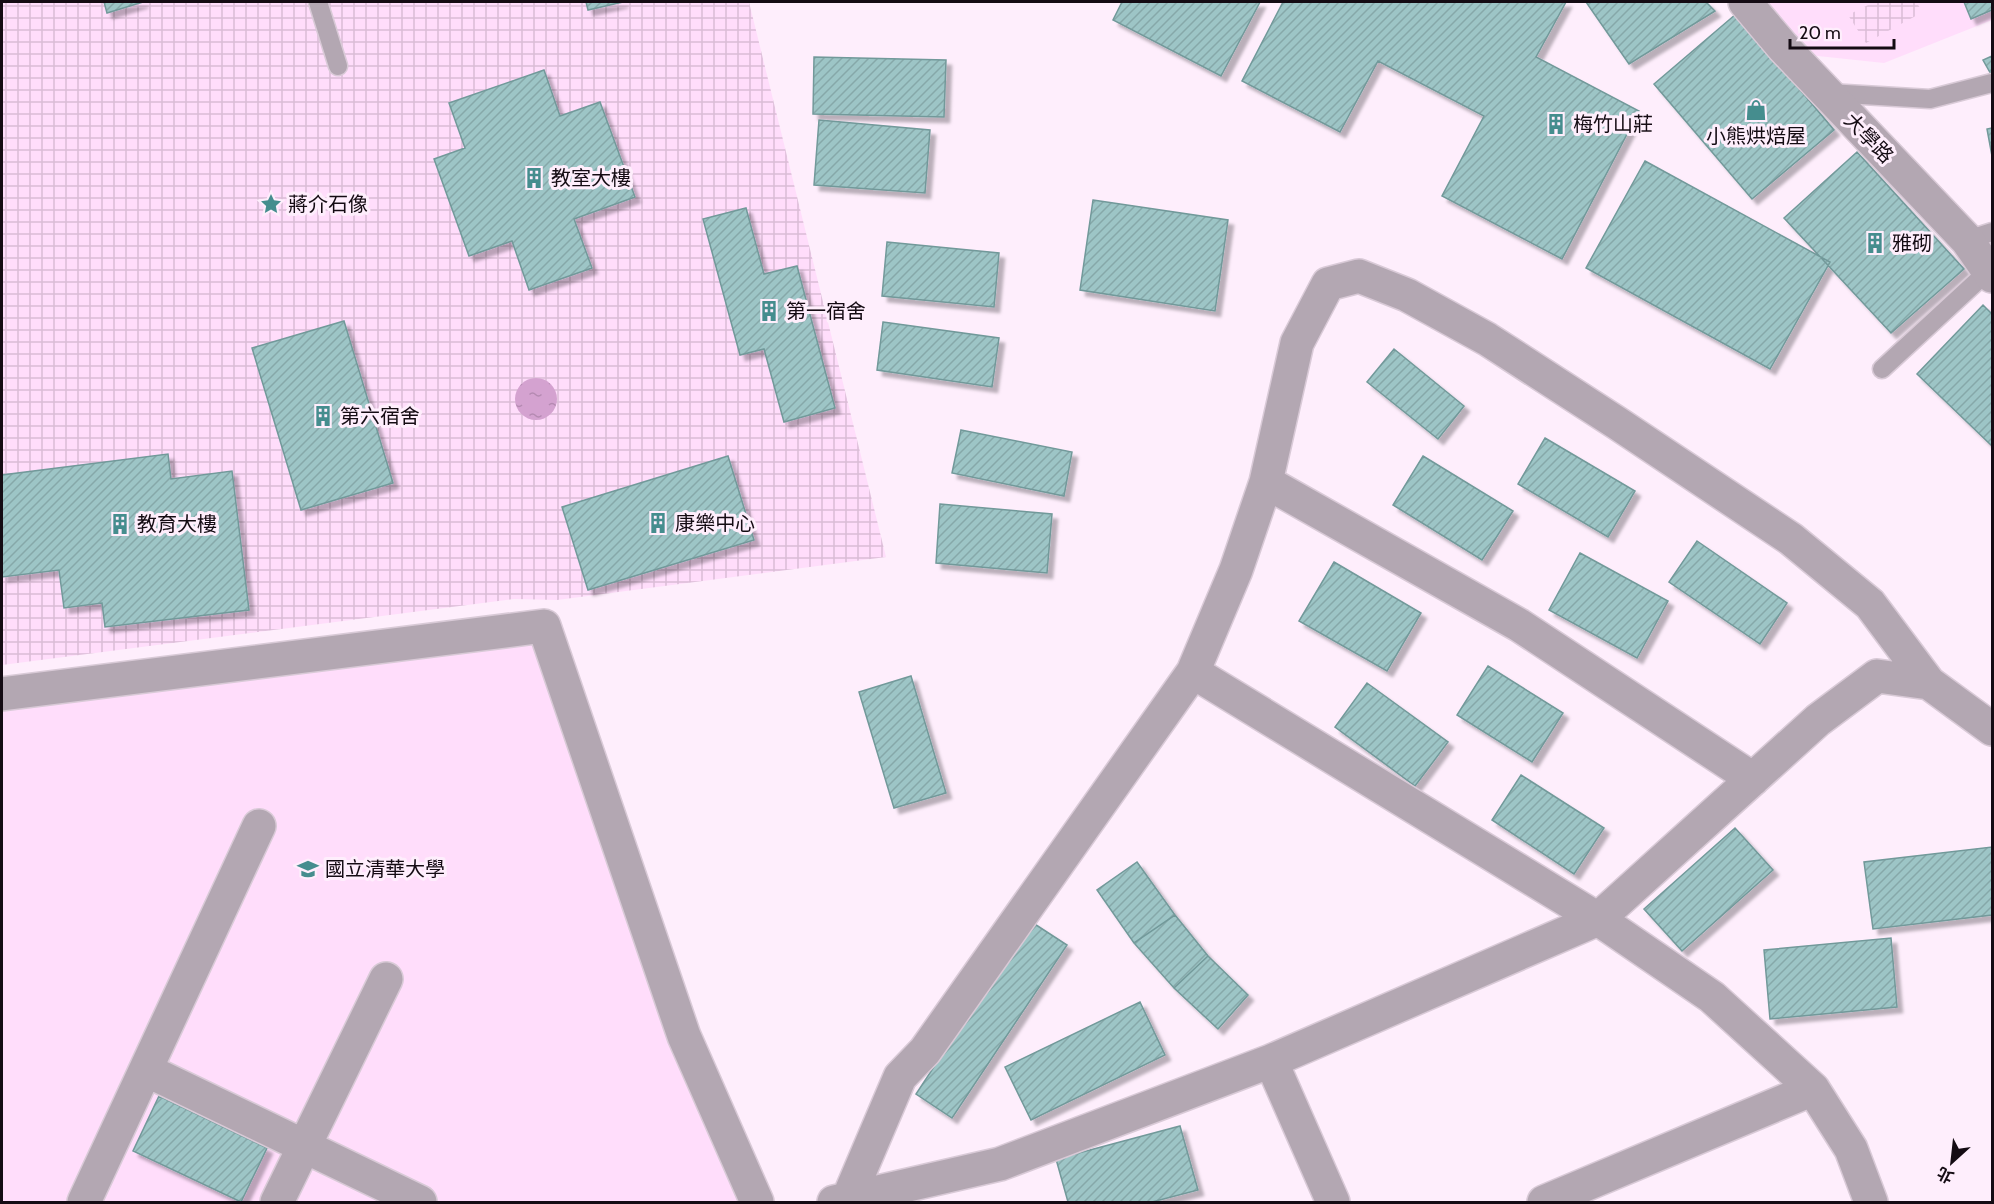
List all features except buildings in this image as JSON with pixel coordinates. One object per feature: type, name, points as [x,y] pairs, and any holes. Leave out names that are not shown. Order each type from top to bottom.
[{"type":"street","name":"大學路","points":[[1745,2],[1826,93],[1980,236],[1990,274]]},
{"type":"street","points":[[841,1201],[900,1077],[925,1051],[1193,672],[1236,570],[1266,482],[1297,343],[1328,284],[1359,276],[1407,295],[1487,339],[1791,539],[1870,604],[1929,683],[1992,729]]},
{"type":"street","points":[[1266,482],[1519,625],[1753,778]]},
{"type":"street","points":[[2,694],[544,626],[684,1036],[757,1203]]},
{"type":"street","points":[[1193,672],[1598,919],[1712,997],[1813,1089],[1851,1149],[1871,1203]]},
{"type":"street","points":[[841,1201],[1000,1164],[1271,1061],[1598,919],[1818,720],[1877,676],[1929,683]]},
{"type":"street","points":[[84,1203],[259,826]]},
{"type":"street","points":[[277,1203],[386,979]]},
{"type":"street","points":[[1271,1061],[1334,1203]]},
{"type":"street","points":[[146,1070],[420,1203]]},
{"type":"street","points":[[1544,1203],[1813,1089]]},
{"type":"lane","points":[[318,2],[338,66]]},
{"type":"lane","points":[[1826,93],[1930,99],[1992,83]]},
{"type":"lane","points":[[1882,369],[1990,274]]},
{"type":"shaded area","points":[[2,2],[749,2],[886,557],[557,600],[514,599],[2,665]]},
{"type":"shaded area","points":[[1756,2],[1992,2],[1992,20],[1884,63],[1799,54]]},
{"type":"shaded area","points":[[1874,2],[1916,2],[1923,12],[1866,43],[1848,15]]},
{"type":"shaded area","name":"國立清華大學","points":[[538,637],[746,1202],[2,1202],[2,706]]},
{"type":"water","points":[[536,378],[544,379],[551,384],[556,391],[556,407],[551,414],[544,419],[536,420],[528,419],[521,414],[516,407],[515,399],[516,391],[521,384],[528,379]]},
{"type":"place","name":"小熊烘焙屋","points":[[1756,110]]},
{"type":"place","name":"梅竹山莊","points":[[1556,124]]},
{"type":"place","name":"教室大樓","points":[[534,178]]},
{"type":"place","name":"蔣介石像","points":[[271,204]]},
{"type":"place","name":"雅砌","points":[[1875,243]]},
{"type":"place","name":"第一宿舍","points":[[769,311]]},
{"type":"place","name":"第六宿舍","points":[[323,416]]},
{"type":"place","name":"康樂中心","points":[[658,523]]},
{"type":"place","name":"教育大樓","points":[[120,524]]},
{"type":"place","name":"國立清華大學","points":[[308,869]]}]
